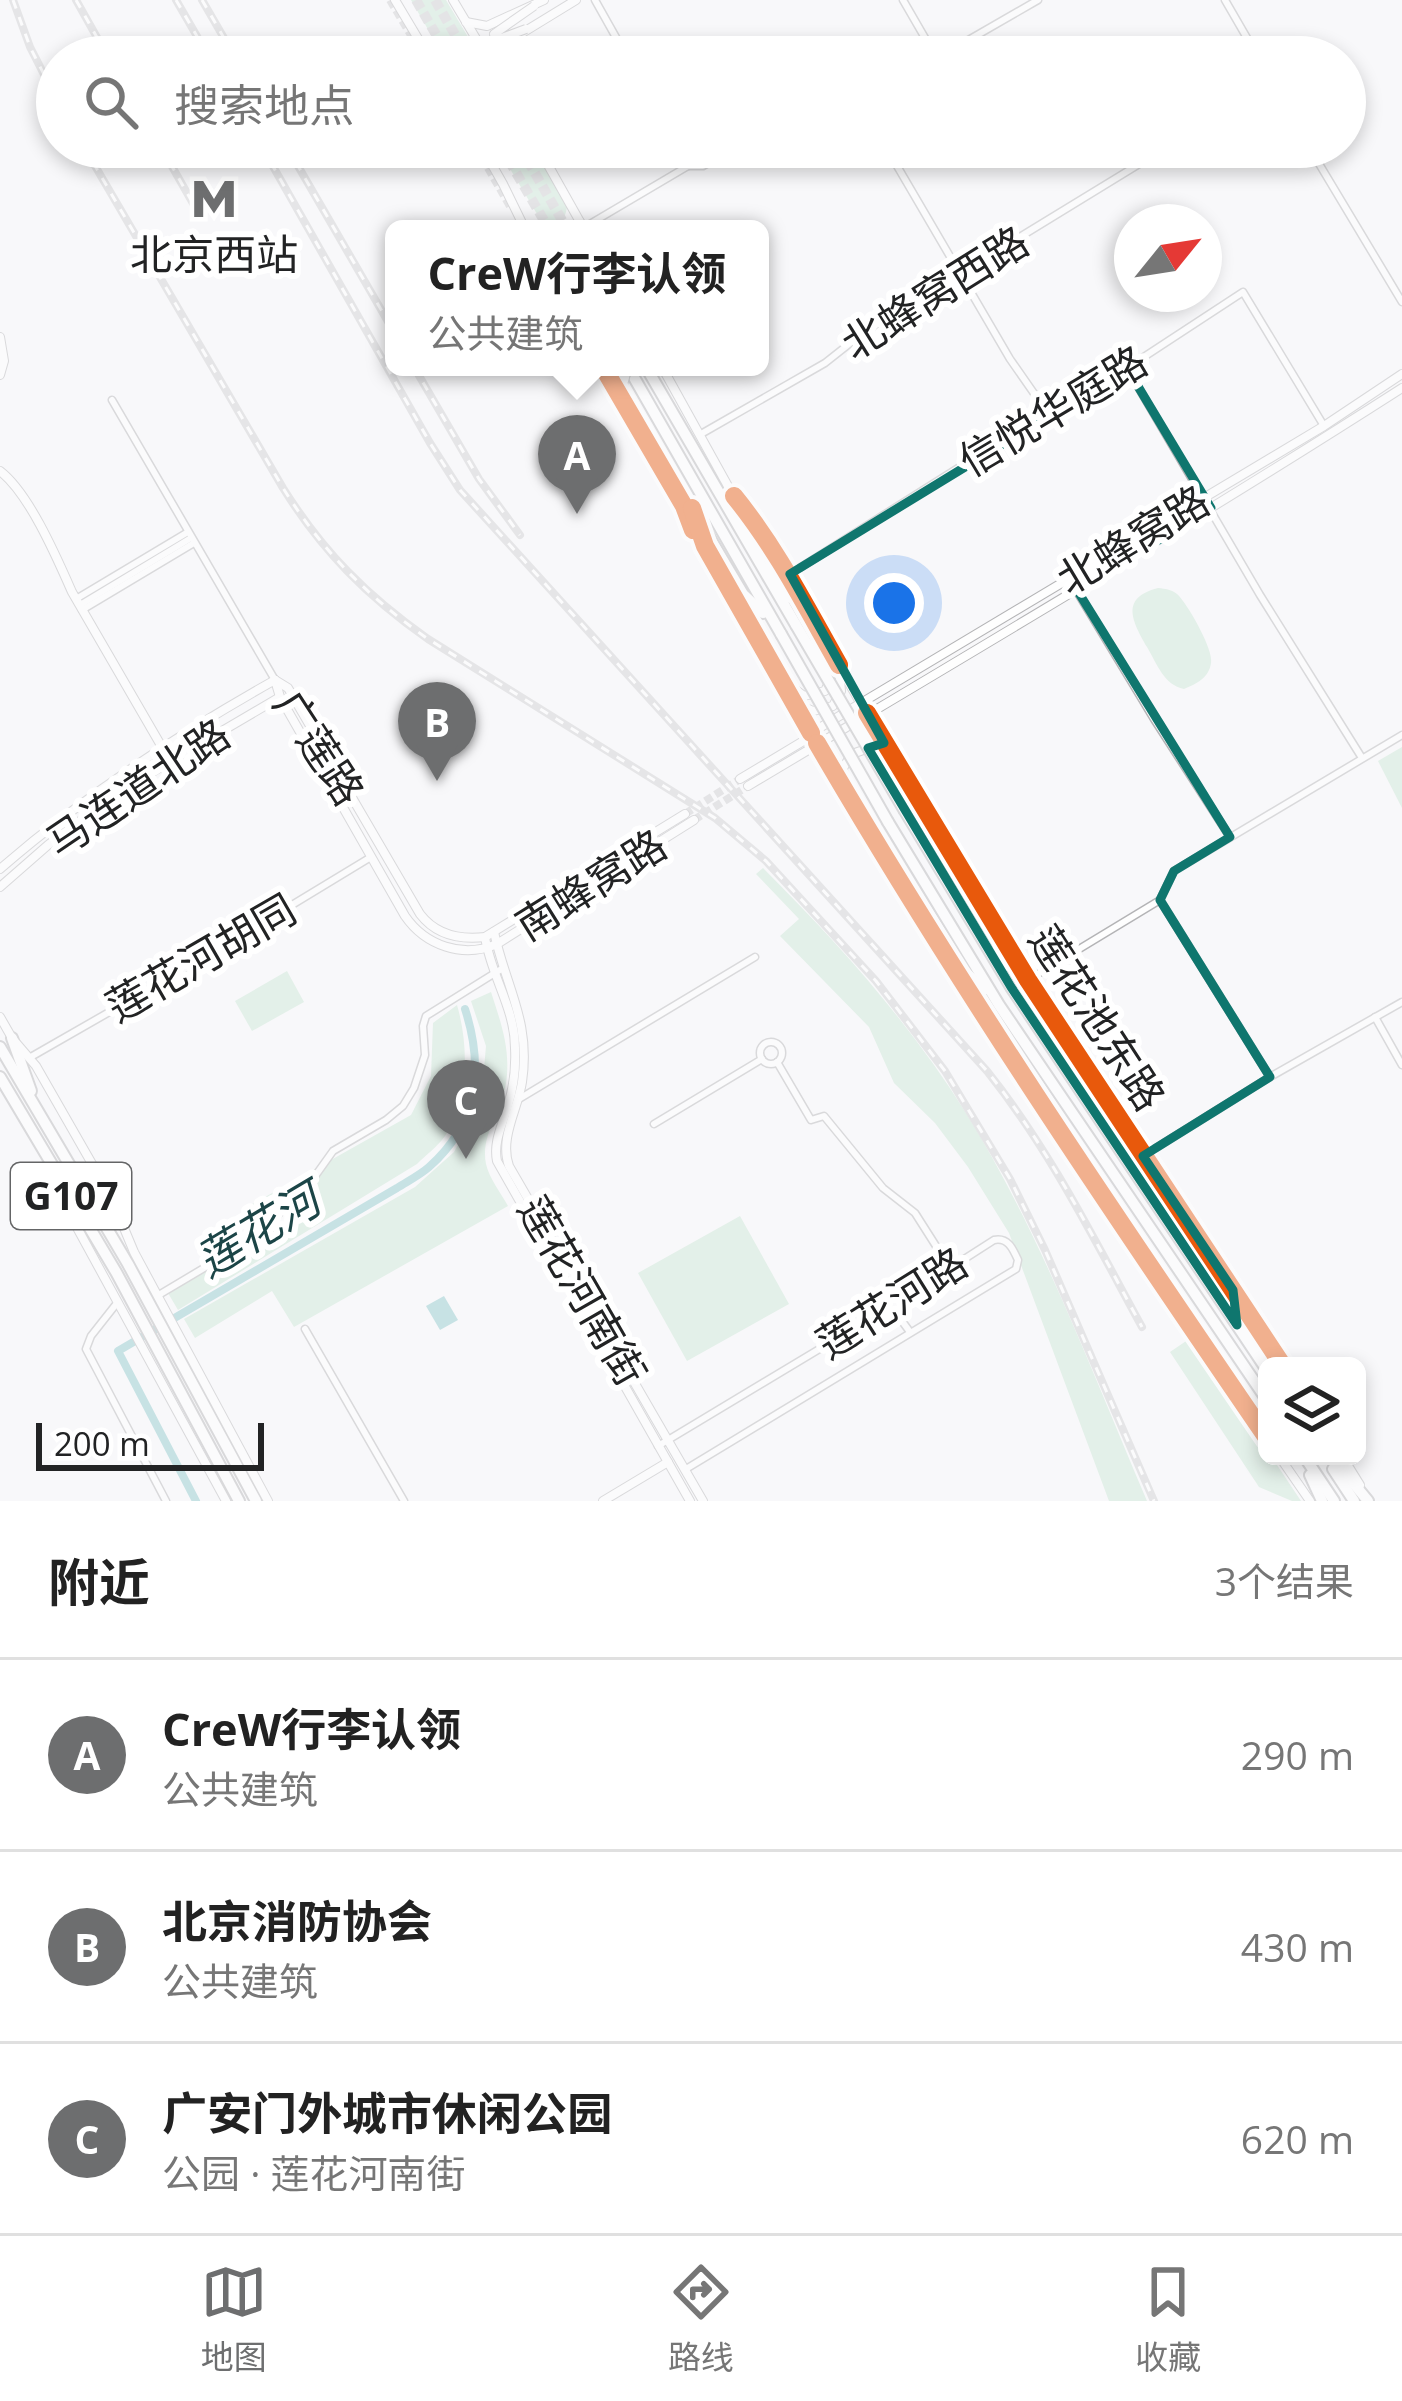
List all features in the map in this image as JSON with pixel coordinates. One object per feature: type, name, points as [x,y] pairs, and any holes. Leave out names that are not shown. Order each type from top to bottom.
[{"type":"highway","points":[[636,376],[778,629]]},
{"type":"highway","points":[[651,376],[789,614]]},
{"type":"highway","points":[[734,496],[779,578],[789,614]]},
{"type":"highway","points":[[692,508],[743,594],[778,629]]},
{"type":"highway","name":"莲花池东路","points":[[789,614],[1011,987],[1258,1357]]},
{"type":"highway","name":"莲花池东路","points":[[778,629],[999,1005],[1258,1387]]},
{"type":"highway","points":[[987,911],[1011,987]]},
{"type":"highway","points":[[939,946],[999,1005]]},
{"type":"highway","points":[[12,1038],[34,1106]]},
{"type":"highway","name":"G107","points":[[0,1046],[157,1303],[256,1501]]},
{"type":"highway","name":"G107","points":[[0,1077],[239,1501]]},
{"type":"highway","points":[[1233,1290],[1237,1325]]},
{"type":"highway","points":[[1307,1465],[1322,1501]]},
{"type":"highway","points":[[1309,1465],[1334,1501]]},
{"type":"highway","points":[[1333,1465],[1354,1501]]},
{"type":"highway","points":[[1336,1465],[1369,1501]]},
{"type":"street","points":[[395,0],[416,36]]},
{"type":"street","points":[[453,0],[478,36]]},
{"type":"street","points":[[496,36],[544,0]]},
{"type":"street","points":[[516,36],[576,0]]},
{"type":"street","points":[[595,0],[615,36]]},
{"type":"street","points":[[903,0],[925,36]]},
{"type":"street","points":[[975,36],[1038,0]]},
{"type":"street","points":[[1230,2],[1247,36]]},
{"type":"street","points":[[471,23],[495,23],[534,6]]},
{"type":"street","points":[[504,36],[526,29]]},
{"type":"street","points":[[494,168],[522,220]]},
{"type":"street","points":[[550,168],[579,220]]},
{"type":"street","points":[[593,220],[684,168]]},
{"type":"street","points":[[898,168],[1010,359],[1048,412]]},
{"type":"street","name":"北蜂窝西路","points":[[699,435],[825,363],[863,333],[1133,168]]},
{"type":"street","points":[[1322,168],[1402,302]]},
{"type":"street","name":"信悦华庭路","points":[[790,574],[1243,292],[1324,426]]},
{"type":"street","points":[[0,337],[4,361],[0,376]]},
{"type":"street","points":[[1127,368],[1362,758]]},
{"type":"street","name":"北蜂窝路","points":[[864,708],[1402,374]]},
{"type":"street","points":[[613,376],[692,508],[705,545],[793,702],[939,946],[1258,1425]]},
{"type":"street","points":[[614,376],[670,474]]},
{"type":"street","points":[[622,388],[625,376]]},
{"type":"street","points":[[666,376],[734,496],[790,574],[839,665],[841,691],[833,706],[813,711],[793,702]]},
{"type":"street","name":"北蜂窝路","points":[[864,708],[1076,590],[1402,388]]},
{"type":"street","name":"广莲路","points":[[112,400],[405,916],[428,940],[443,946],[473,950],[491,940]]},
{"type":"street","points":[[0,471],[20,492],[170,761]]},
{"type":"street","points":[[673,487],[699,548],[711,568],[720,572]]},
{"type":"street","points":[[80,605],[191,537]]},
{"type":"street","points":[[1076,590],[1230,837]]},
{"type":"street","points":[[779,677],[804,696],[825,691],[832,676],[831,651]]},
{"type":"street","name":"莲花池东路","points":[[839,665],[1028,980],[1276,1357]]},
{"type":"street","name":"广莲路","points":[[275,680],[288,688],[427,923],[457,937],[491,940]]},
{"type":"street","name":"马连道北路","points":[[0,869],[86,800],[275,680]]},
{"type":"street","name":"马连道北路","points":[[0,887],[96,808],[280,697]]},
{"type":"street","points":[[864,708],[817,743],[744,782],[811,733],[864,708]]},
{"type":"street","points":[[1028,980],[1160,900],[1174,872],[1402,735]]},
{"type":"street","points":[[844,789],[843,768],[852,754],[869,748],[892,756]]},
{"type":"street","name":"南蜂窝路","points":[[491,940],[690,817]]},
{"type":"street","name":"莲花河胡同","points":[[29,1058],[370,857]]},
{"type":"street","points":[[1160,900],[1270,1077]]},
{"type":"street","name":"莲花河南街","points":[[491,940],[513,1020],[515,1049],[513,1087],[495,1145],[497,1161],[690,1501]]},
{"type":"street","points":[[519,1099],[755,957]]},
{"type":"street","points":[[157,1303],[283,1221],[333,1151],[404,1106],[425,1055],[423,1020],[499,971]]},
{"type":"street","name":"莲花河南街","points":[[499,971],[519,1008],[524,1037],[519,1099],[506,1143],[509,1166],[703,1501]]},
{"type":"street","points":[[1143,1156],[1402,1002]]},
{"type":"street","points":[[0,1017],[111,1197],[131,1258]]},
{"type":"street","points":[[1376,1017],[1402,1065]]},
{"type":"street","points":[[773,1042],[779,1046],[782,1052],[777,1062],[762,1059],[763,1046],[773,1042]]},
{"type":"street","points":[[653,1124],[762,1059]]},
{"type":"street","points":[[777,1062],[811,1120],[824,1116],[883,1188],[915,1213],[950,1268]]},
{"type":"street","points":[[88,1195],[124,1229]]},
{"type":"street","name":"莲花河路","points":[[658,1446],[998,1239],[1007,1242],[1018,1260],[1016,1269],[675,1476]]},
{"type":"street","points":[[123,1297],[86,1349],[166,1501]]},
{"type":"street","points":[[891,1306],[911,1333]]},
{"type":"street","points":[[305,1329],[404,1501]]},
{"type":"street","points":[[172,1335],[268,1501]]},
{"type":"street","points":[[150,1347],[226,1501]]},
{"type":"street","points":[[603,1501],[668,1462]]},
{"type":"street","points":[[1285,1465],[1310,1501]]},
{"type":"street","points":[[1347,1465],[1369,1501]]},
{"type":"highlighted area","points":[[1127,368],[1211,508],[1077,590],[1230,837],[1174,871],[1160,900],[1270,1077],[1143,1156],[1233,1290],[1237,1325],[1011,987],[868,748],[884,743],[790,574]]},
{"type":"green space","points":[[411,0],[446,0],[467,36],[432,36]]},
{"type":"green space","points":[[510,168],[546,168],[567,204],[560,220],[540,219]]},
{"type":"green space","points":[[1158,588],[1181,599],[1211,657],[1205,676],[1184,689],[1162,673],[1134,620],[1138,598]]},
{"type":"green space","points":[[1402,747],[1402,808],[1378,761]]},
{"type":"green space","points":[[763,868],[872,985],[966,1113],[1041,1254],[1147,1501],[1109,1501],[1009,1233],[935,1123],[894,1083],[869,1027],[780,936],[799,919],[756,874]]},
{"type":"green space","points":[[287,971],[304,1002],[252,1031],[235,1001]]},
{"type":"green space","points":[[491,992],[504,1037],[507,1071],[485,1154],[490,1175],[508,1206],[294,1327],[272,1291],[195,1338],[184,1319],[415,1187],[454,1152],[481,1103],[486,1046],[471,1001]]},
{"type":"green space","points":[[457,1005],[464,1038],[463,1090],[453,1122],[439,1143],[417,1164],[178,1310],[168,1293],[263,1237],[249,1206],[411,1115],[431,1076],[433,1023]]},
{"type":"green space","points":[[740,1216],[789,1304],[687,1361],[638,1273]]},
{"type":"green space","points":[[1192,1337],[1258,1436],[1258,1465],[1277,1465],[1301,1501],[1259,1487],[1170,1352]]},
{"type":"water","points":[[444,1296],[458,1320],[440,1330],[426,1306]]},
{"type":"waterway","name":"莲花河","points":[[196,1501],[118,1351],[429,1167],[458,1132],[472,1094],[474,1052],[465,1009]]},
{"type":"tunnel","points":[[390,0],[411,36]]},
{"type":"tunnel","points":[[416,0],[437,36]]},
{"type":"tunnel","points":[[435,0],[456,36]]},
{"type":"tunnel","points":[[488,168],[511,208]]},
{"type":"tunnel","points":[[513,168],[544,220]]},
{"type":"tunnel","points":[[532,168],[562,220]]},
{"type":"tunnel","points":[[649,446],[673,487]]},
{"type":"tunnel","points":[[685,814],[740,779]]},
{"type":"tunnel","points":[[694,820],[748,786]]},
{"type":"railway","points":[[13,0],[36,59]]},
{"type":"railway","points":[[76,0],[96,36]]},
{"type":"railway","points":[[176,0],[197,36]]},
{"type":"railway","points":[[202,0],[223,36]]},
{"type":"railway","points":[[96,168],[283,488],[348,571],[428,639],[715,818],[766,861],[876,981],[945,1071],[1010,1179],[1154,1501]]},
{"type":"railway","points":[[173,168],[199,214]]},
{"type":"railway","points":[[274,168],[385,364]]},
{"type":"railway","points":[[299,168],[385,316]]},
{"type":"railway","points":[[392,376],[460,490],[987,1071],[1051,1164],[1142,1327]]},
{"type":"railway","points":[[419,376],[479,479],[520,535]]},
{"type":"cycle path","points":[[608,376],[684,506],[693,530]]},
{"type":"cycle path","points":[[734,496],[777,557],[839,665]]},
{"type":"cycle path","points":[[692,508],[705,546],[811,733]]},
{"type":"cycle path","points":[[867,713],[1028,980],[1277,1357]]},
{"type":"cycle path","points":[[817,743],[979,1008],[1258,1425]]},
{"type":"place","name":"北京西站","points":[[214,199]]},
{"type":"place","name":"CreW行李认领","points":[[577,514]]},
{"type":"place","name":"北京消防协会","points":[[437,781]]},
{"type":"place","name":"广安门外城市休闲公园","points":[[466,1159]]}]
